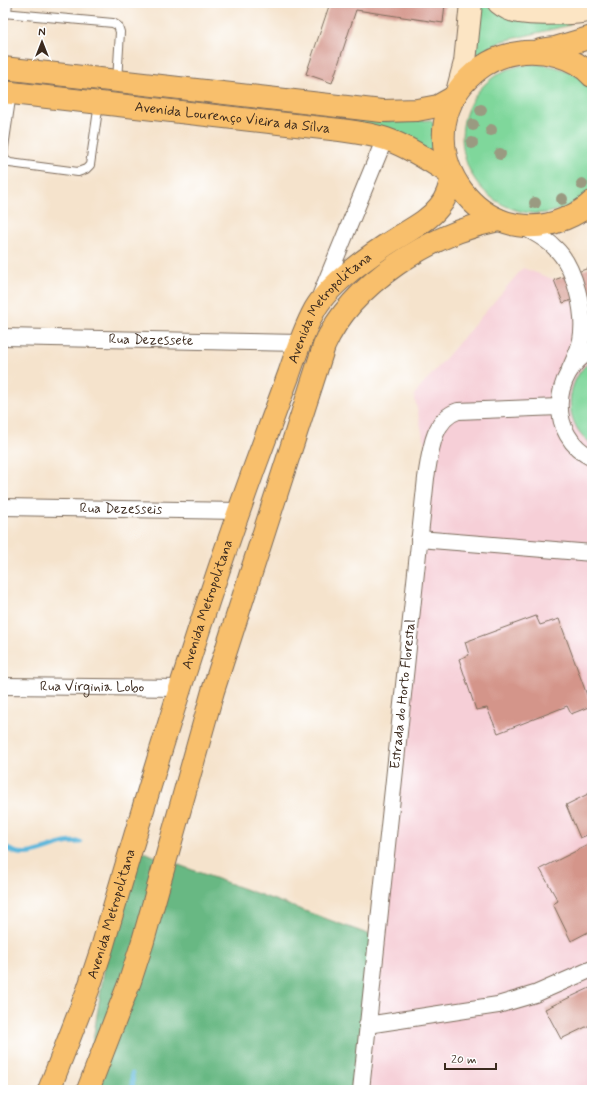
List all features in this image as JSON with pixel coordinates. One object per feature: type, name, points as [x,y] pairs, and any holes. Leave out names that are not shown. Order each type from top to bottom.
[{"type":"main road","points":[[592,37],[555,48],[509,54],[488,62],[471,76],[456,95],[447,113],[444,130],[444,148],[452,175],[466,195],[480,210],[499,220],[520,225],[538,226],[557,223],[573,216],[592,202]]},
{"type":"main road","points":[[526,52],[547,54],[565,58],[577,64],[592,76]]},
{"type":"main road","name":"Avenida Lourenço Vieira da Silva","points":[[3,68],[382,111],[417,110],[438,106],[456,95]]},
{"type":"main road","name":"Avenida Lourenço Vieira da Silva","points":[[8,92],[340,130],[385,138],[413,152],[452,175]]},
{"type":"main road","name":"Avenida Metropolitana","points":[[49,1090],[88,990],[181,688],[239,511],[300,343],[315,309],[334,287],[360,264],[435,212],[445,200],[452,175]]},
{"type":"main road","name":"Avenida Metropolitana","points":[[88,1090],[130,981],[143,941],[213,691],[324,346],[329,335],[340,317],[355,300],[384,273],[394,266],[452,235],[483,223],[499,220]]},
{"type":"street","points":[[3,12],[4,3]]},
{"type":"street","points":[[456,95],[465,62],[471,3]]},
{"type":"street","points":[[499,3],[513,10],[524,13],[574,12],[592,10]]},
{"type":"street","points":[[315,309],[385,138]]},
{"type":"street","points":[[520,225],[544,238],[556,248],[572,271],[582,323],[581,339],[577,354],[561,387],[559,407],[563,425],[572,442],[585,455],[592,458]]},
{"type":"street","name":"Rua Dezessete","points":[[3,337],[300,343]]},
{"type":"street","points":[[570,369],[584,355],[592,350]]},
{"type":"street","name":"Estrada do Horto Florestal","points":[[361,1090],[419,539],[430,456],[437,429],[443,420],[458,411],[559,407]]},
{"type":"street","name":"Rua Dezesseis","points":[[3,507],[239,511]]},
{"type":"street","points":[[419,539],[592,552]]},
{"type":"street","name":"Rua Virginia Lobo","points":[[3,686],[181,688]]},
{"type":"street","points":[[367,1025],[505,1003],[535,994],[592,969]]},
{"type":"lane","points":[[3,12],[113,23],[118,26],[120,32],[117,81]]},
{"type":"lane","points":[[8,92],[3,154],[5,160],[10,163],[78,172],[86,169],[90,165],[99,103]]},
{"type":"shaded area","points":[[592,267],[592,1090],[361,1090],[429,464],[414,395],[523,268],[558,281]]},
{"type":"green space","points":[[478,3],[486,3],[493,10],[571,23],[570,25],[503,41],[475,55]]},
{"type":"green space","points":[[530,64],[555,67],[571,73],[592,87],[592,190],[579,201],[571,205],[555,211],[544,213],[518,211],[494,199],[480,186],[469,169],[463,151],[462,131],[466,112],[476,94],[491,79],[500,73],[514,67]]},
{"type":"green space","points":[[347,118],[400,122],[431,120],[433,122],[437,157],[345,121]]},
{"type":"green space","points":[[592,360],[592,444],[582,435],[575,425],[571,414],[570,402],[576,379]]},
{"type":"green space","points":[[124,845],[376,937],[358,1090],[85,1090]]},
{"type":"building","points":[[330,3],[445,3],[443,23],[356,10],[332,83],[306,74]]},
{"type":"building","points":[[592,267],[592,293],[563,303],[554,280]]},
{"type":"building","points":[[536,616],[540,625],[559,619],[591,706],[571,714],[567,706],[498,733],[487,708],[476,710],[459,659],[469,655],[465,642]]},
{"type":"building","points":[[592,792],[592,833],[580,838],[566,805]]},
{"type":"building","points":[[592,843],[592,930],[571,941],[553,904],[558,901],[540,869]]},
{"type":"building","points":[[592,987],[592,1024],[561,1039],[545,1009]]},
{"type":"waterway","points":[[3,845],[10,850],[25,854],[41,851],[65,843],[80,842]]},
{"type":"waterway","points":[[132,1074],[133,1090]]}]
